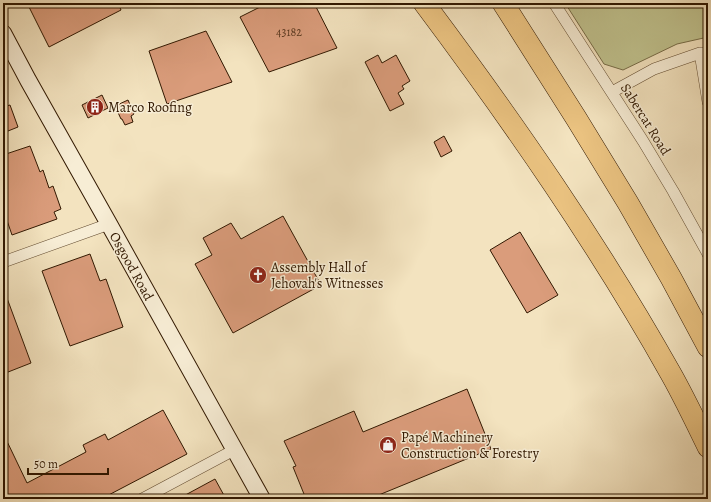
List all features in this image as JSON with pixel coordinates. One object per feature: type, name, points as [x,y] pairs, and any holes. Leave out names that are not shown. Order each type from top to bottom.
[{"type":"highway","points":[[424,3],[522,138],[585,232],[628,300],[671,375],[708,447]]},
{"type":"highway","points":[[503,3],[628,203],[708,347]]},
{"type":"main road","name":"Osgood Road","points":[[3,33],[262,499]]},
{"type":"street","name":"Sabercat Road","points":[[554,3],[670,184],[708,254]]},
{"type":"street","points":[[612,92],[654,69],[704,53],[708,102]]},
{"type":"street","points":[[3,262],[109,224]]},
{"type":"street","points":[[142,499],[234,450]]},
{"type":"green space","points":[[565,3],[708,3],[708,37],[677,44],[623,70],[604,64]]},
{"type":"building","points":[[27,3],[118,3],[121,10],[49,47]]},
{"type":"building","points":[[268,3],[314,3],[337,48],[269,72],[240,17]]},
{"type":"building","points":[[206,31],[232,82],[167,104],[149,51]]},
{"type":"building","points":[[378,55],[382,63],[396,55],[410,81],[402,86],[404,89],[398,93],[404,104],[390,111],[365,62]]},
{"type":"building","name":"Marco Roofing","points":[[102,95],[108,108],[88,118],[82,105]]},
{"type":"building","points":[[128,100],[134,114],[131,116],[133,122],[125,125],[115,106]]},
{"type":"building","points":[[10,105],[18,127],[3,133],[3,107]]},
{"type":"building","points":[[444,136],[452,151],[441,157],[434,142]]},
{"type":"building","points":[[30,146],[40,172],[43,170],[49,188],[53,186],[61,209],[54,212],[57,219],[12,235],[3,209],[3,155]]},
{"type":"building","name":"Assembly Hall of Jehovah's Witnesses","points":[[283,216],[321,285],[233,333],[195,264],[212,255],[203,238],[231,223],[241,239]]},
{"type":"building","points":[[520,232],[558,295],[527,313],[490,250]]},
{"type":"building","points":[[90,254],[100,281],[106,279],[123,327],[70,346],[42,271]]},
{"type":"building","points":[[3,290],[31,363],[3,374]]},
{"type":"building","name":"Papé Machinery Construction & Forestry","points":[[467,389],[491,449],[369,499],[306,499],[293,467],[296,466],[284,441],[354,411],[363,432]]},
{"type":"building","points":[[163,410],[187,454],[101,499],[3,499],[3,433],[27,483],[86,452],[83,445],[105,434],[108,440]]},
{"type":"building","points":[[215,479],[226,499],[178,499]]},
{"type":"place","name":"Marco Roofing","points":[[95,107]]},
{"type":"place","name":"Assembly Hall of Jehovah's Witnesses","points":[[258,275]]},
{"type":"place","name":"Papé Machinery Construction & Forestry","points":[[388,445]]}]
